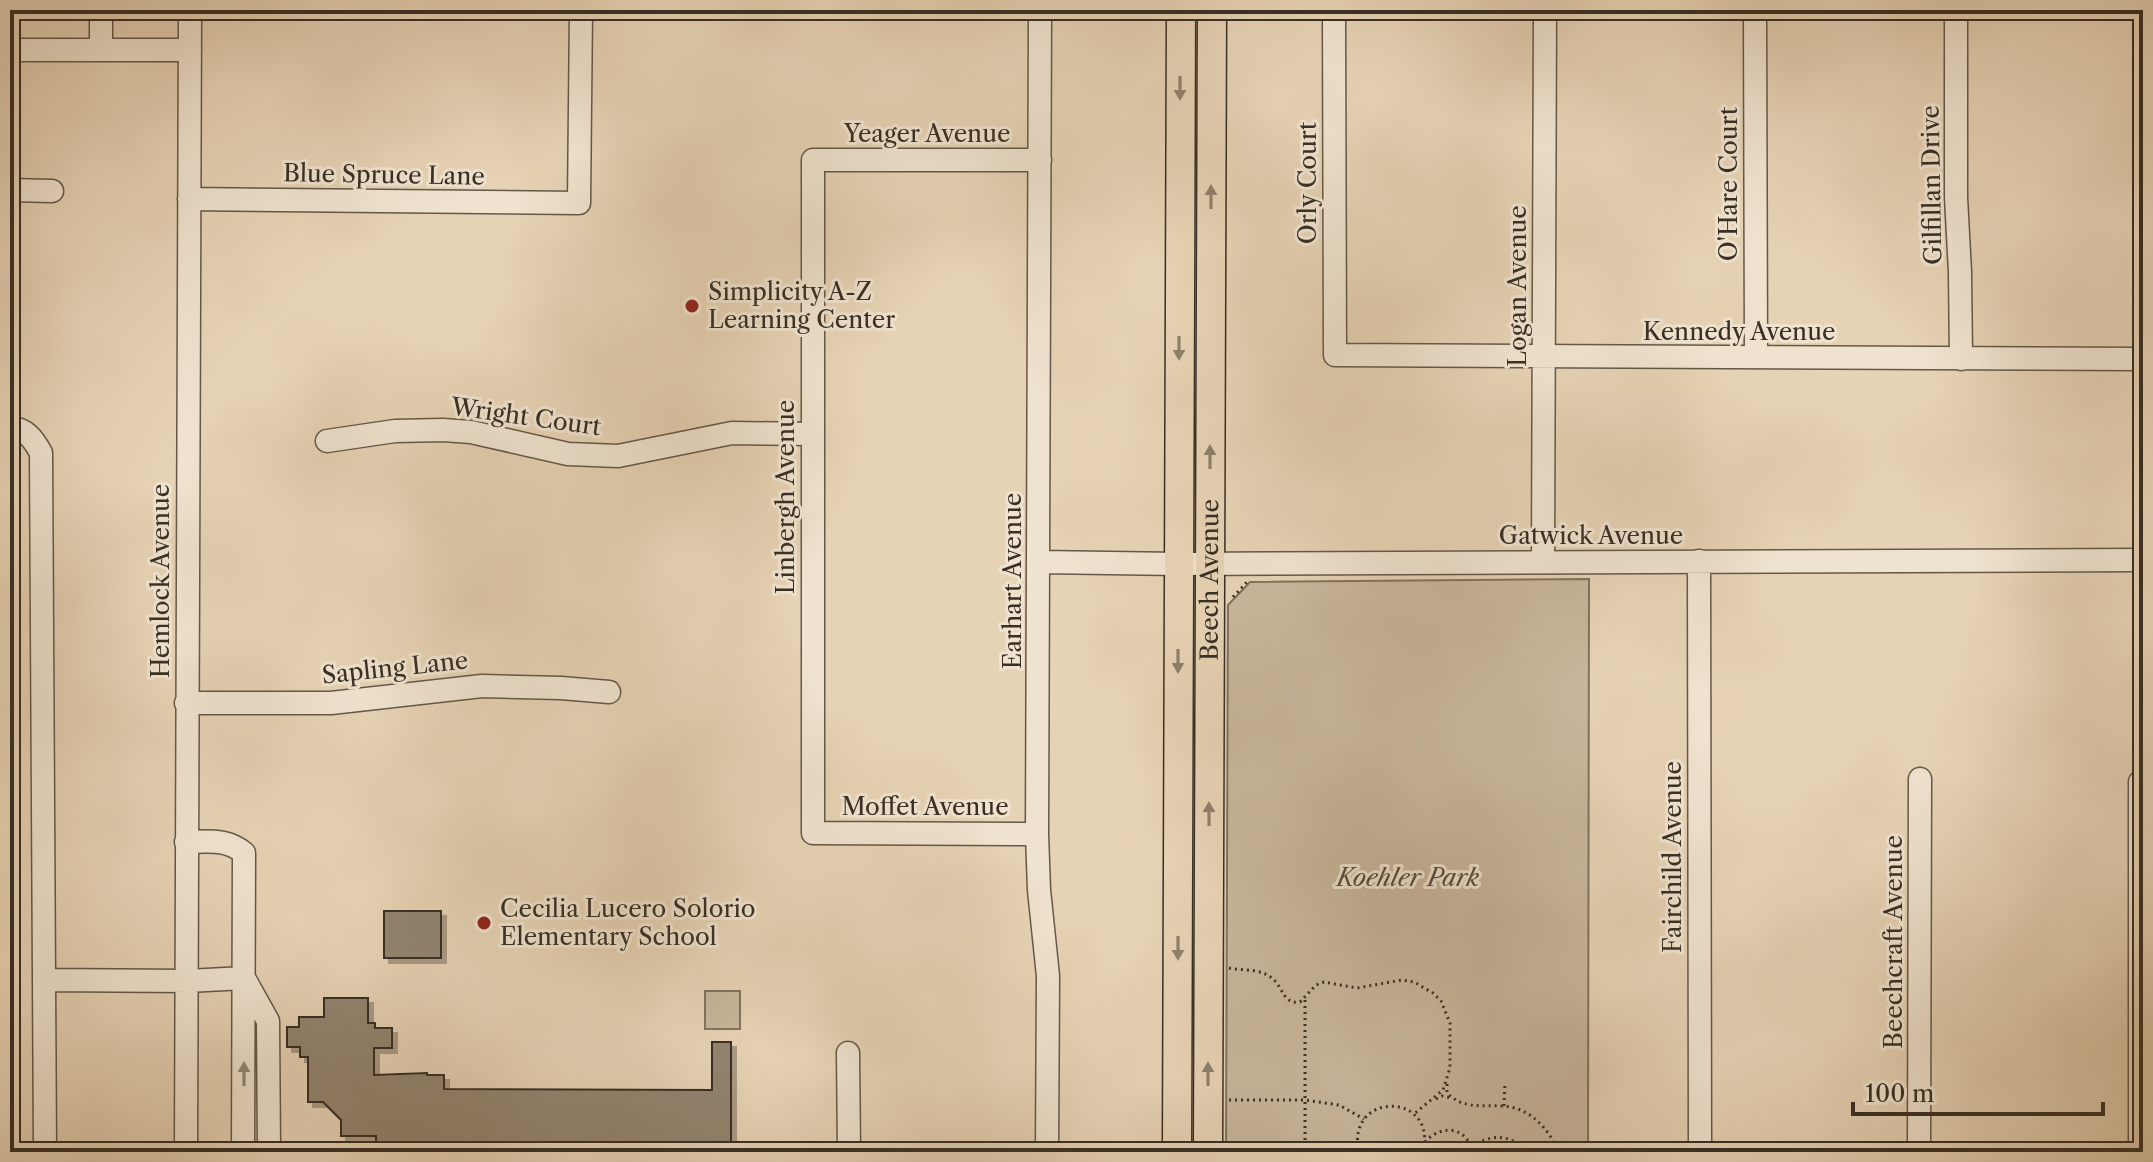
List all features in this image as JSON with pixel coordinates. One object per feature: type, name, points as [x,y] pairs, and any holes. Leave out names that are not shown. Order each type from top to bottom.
[{"type":"main road","name":"Beech Avenue","points":[[1177,1152],[1181,10]]},
{"type":"main road","name":"Beech Avenue","points":[[1208,1152],[1212,10]]},
{"type":"street","points":[[101,10],[101,50]]},
{"type":"street","name":"Hemlock Avenue","points":[[186,1152],[190,10]]},
{"type":"street","name":"Blue Spruce Lane","points":[[189,199],[579,203],[581,10]]},
{"type":"street","name":"Earhart Avenue","points":[[1040,10],[1037,834],[1048,976],[1047,1152]]},
{"type":"street","name":"Orly Court","points":[[1334,10],[1335,355]]},
{"type":"street","name":"Logan Avenue","points":[[1543,562],[1545,10]]},
{"type":"street","name":"O'Hare Court","points":[[1755,10],[1756,357]]},
{"type":"street","name":"Gilfillan Drive","points":[[1956,10],[1956,197],[1961,359]]},
{"type":"street","points":[[10,50],[190,50]]},
{"type":"street","name":"Yeager Avenue","points":[[813,160],[1040,160]]},
{"type":"street","name":"Linbergh Avenue","points":[[813,160],[813,833]]},
{"type":"street","points":[[10,190],[52,191]]},
{"type":"street","name":"Kennedy Avenue","points":[[1335,355],[2143,359]]},
{"type":"street","points":[[10,428],[17,428],[32,437],[41,453],[45,1152]]},
{"type":"street","name":"Wright Court","points":[[327,441],[395,431],[443,430],[471,432],[568,454],[618,456],[732,433],[812,434]]},
{"type":"street","name":"Gatwick Avenue","points":[[1039,562],[2143,560]]},
{"type":"street","name":"Fairchild Avenue","points":[[1699,561],[1700,1152]]},
{"type":"street","name":"Sapling Lane","points":[[186,703],[331,703],[482,686],[609,692]]},
{"type":"street","name":"Beechcraft Avenue","points":[[1919,1152],[1920,779]]},
{"type":"street","points":[[2140,782],[2140,1152]]},
{"type":"street","name":"Moffet Avenue","points":[[813,833],[1037,834]]},
{"type":"street","points":[[186,842],[234,845],[244,853],[243,1152]]},
{"type":"street","points":[[44,980],[188,981],[244,978]]},
{"type":"street","points":[[244,978],[268,1021],[269,1152]]},
{"type":"street","points":[[848,1053],[849,1152]]},
{"type":"path","points":[[1227,605],[1249,581]]},
{"type":"path","points":[[1225,962],[1231,969],[1260,972],[1272,978],[1286,999],[1293,1003],[1305,999]]},
{"type":"path","points":[[1305,1152],[1305,999],[1309,991],[1324,982],[1357,988],[1402,980],[1424,986],[1441,1001],[1450,1023],[1450,1068],[1443,1090],[1414,1114]]},
{"type":"path","points":[[1447,1080],[1447,1093],[1453,1099]]},
{"type":"path","points":[[1504,1106],[1505,1082]]},
{"type":"path","points":[[1432,1100],[1442,1096],[1475,1107],[1504,1106],[1526,1113],[1548,1131],[1558,1152]]},
{"type":"path","points":[[1225,1100],[1305,1100],[1339,1105],[1364,1119]]},
{"type":"path","points":[[1359,1152],[1358,1129],[1364,1119],[1372,1111],[1393,1105],[1405,1108],[1422,1123],[1425,1134],[1423,1152]]},
{"type":"path","points":[[1425,1142],[1442,1130],[1452,1130],[1462,1133],[1469,1140],[1471,1150],[1489,1138],[1500,1137],[1511,1139],[1526,1152]]},
{"type":"green space","name":"Koehler Park","points":[[1589,579],[1588,1152],[1226,1152],[1228,605],[1250,582]]},
{"type":"green space","points":[[705,991],[740,991],[740,1029],[705,1029]]},
{"type":"building","points":[[384,911],[441,911],[441,958],[384,958]]},
{"type":"building","points":[[324,998],[368,998],[368,1023],[375,1023],[375,1028],[392,1028],[392,1048],[374,1048],[374,1075],[444,1075],[444,1089],[712,1090],[712,1042],[731,1042],[731,1152],[376,1152],[376,1136],[341,1136],[341,1120],[323,1102],[308,1102],[308,1057],[300,1057],[300,1047],[287,1047],[287,1027],[299,1027],[299,1017],[324,1017]]},
{"type":"place","name":"Simplicity A-Z Learning Center","points":[[692,306]]},
{"type":"place","name":"Cecilia Lucero Solorio Elementary School","points":[[484,923]]}]
